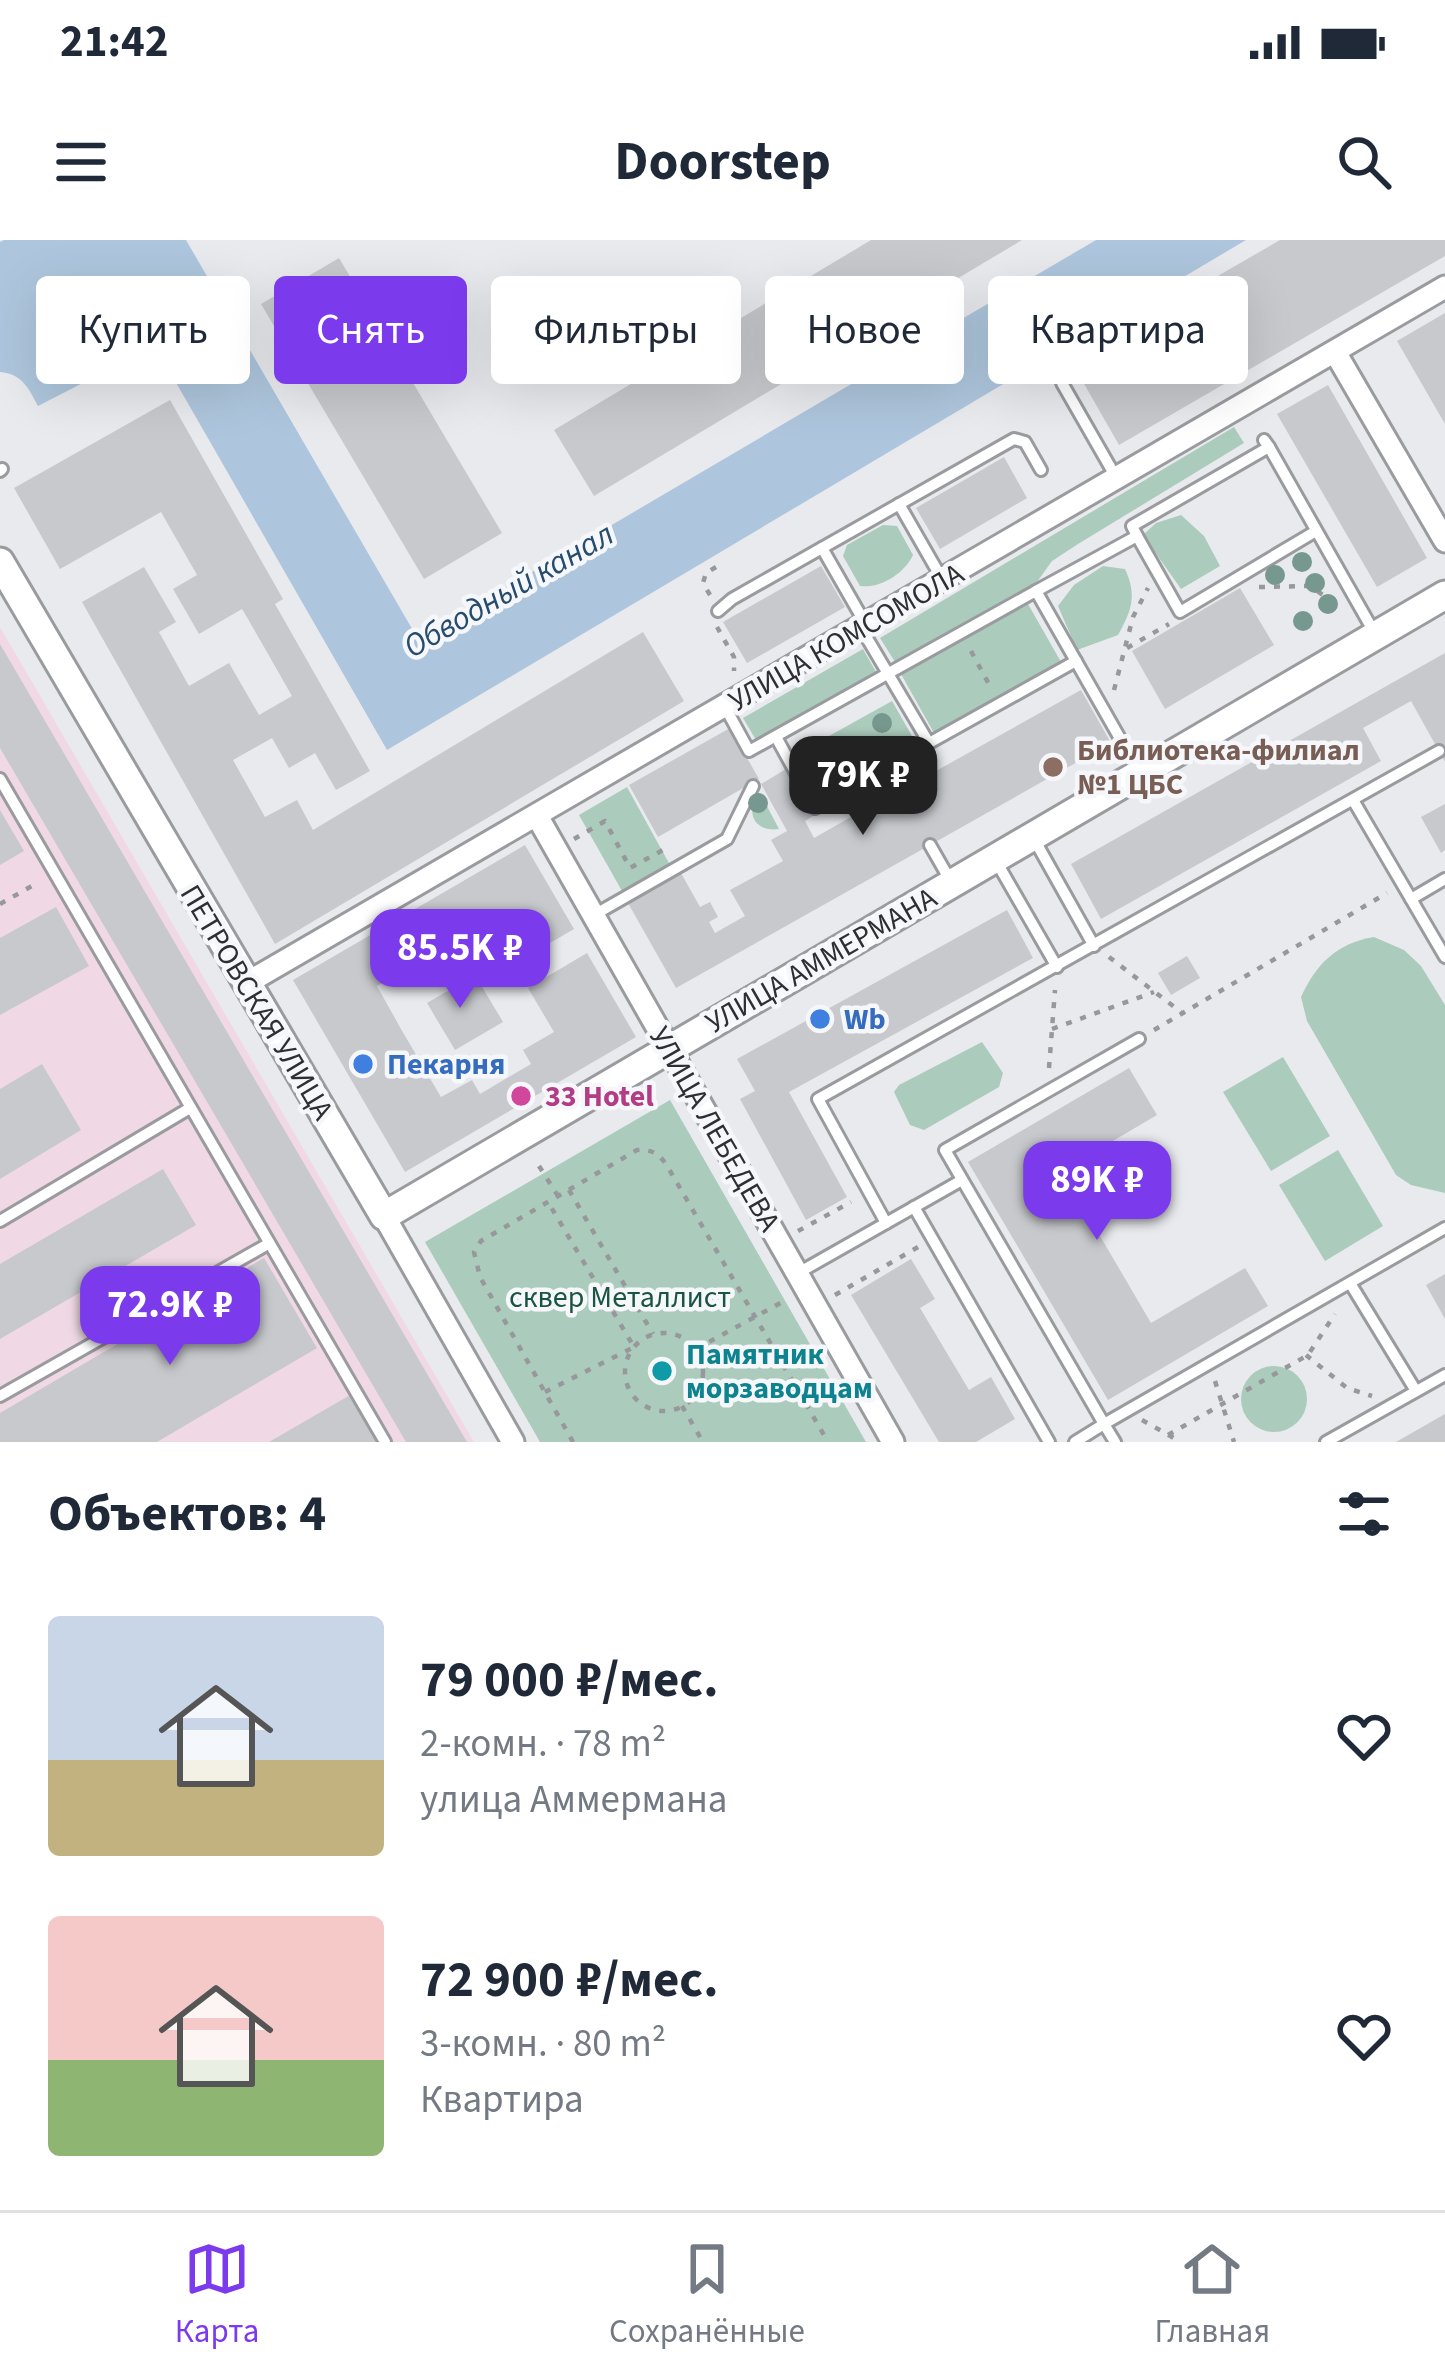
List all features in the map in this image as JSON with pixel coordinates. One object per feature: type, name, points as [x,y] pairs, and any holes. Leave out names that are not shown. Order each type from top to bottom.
[{"type":"street","name":"УЛИЦА КОМСОМОЛА","points":[[245,984],[1445,287]]},
{"type":"street","points":[[1335,352],[1445,541]]},
{"type":"street","name":"ПЕТРОВСКАЯ УЛИЦА","points":[[0,562],[513,1442]]},
{"type":"street","name":"УЛИЦА АММЕРМАНА","points":[[384,1216],[1140,773],[1370,626],[1445,595]]},
{"type":"street","name":"УЛИЦА ЛЕБЕДЕВА","points":[[537,816],[893,1442]]},
{"type":"lane","points":[[1063,384],[1118,479]]},
{"type":"lane","points":[[718,610],[1014,439],[1025,442],[1041,470]]},
{"type":"lane","points":[[1316,531],[1180,612],[1132,526],[1267,443],[1370,626]]},
{"type":"lane","points":[[899,504],[943,580]]},
{"type":"lane","points":[[725,706],[749,752],[1137,536]]},
{"type":"lane","points":[[822,548],[929,743]]},
{"type":"lane","points":[[1036,591],[1140,773]]},
{"type":"lane","points":[[900,792],[886,767],[1076,661]]},
{"type":"lane","points":[[776,737],[815,808],[858,784]]},
{"type":"lane","points":[[886,1223],[818,1100],[1439,752]]},
{"type":"lane","points":[[0,779],[385,1442]]},
{"type":"lane","points":[[594,915],[727,839],[753,786]]},
{"type":"lane","points":[[1353,800],[1445,956]]},
{"type":"lane","points":[[1032,836],[1094,946]]},
{"type":"lane","points":[[930,845],[952,883]]},
{"type":"lane","points":[[994,858],[1057,967]]},
{"type":"lane","points":[[1411,898],[1445,879]]},
{"type":"lane","points":[[1114,1442],[945,1150],[1138,1040]]},
{"type":"lane","points":[[0,1221],[190,1108]]},
{"type":"lane","points":[[797,1274],[962,1180]]},
{"type":"lane","points":[[914,1208],[1049,1442]]},
{"type":"lane","points":[[1075,1442],[1445,1228]]},
{"type":"lane","points":[[0,1396],[268,1244]]},
{"type":"lane","points":[[1350,1283],[1416,1391]]},
{"type":"lane","points":[[1325,1442],[1445,1375]]},
{"type":"path","points":[[721,564],[706,572],[703,583],[718,610],[714,621],[734,657],[734,680]]},
{"type":"path","points":[[1105,712],[1142,594],[1159,575]]},
{"type":"path","points":[[1226,584],[1240,588],[1310,586],[1370,626]]},
{"type":"path","points":[[1126,649],[1178,618],[1180,612]]},
{"type":"path","points":[[970,649],[990,687]]},
{"type":"path","points":[[574,838],[605,821],[630,868],[663,850]]},
{"type":"path","points":[[0,904],[54,874]]},
{"type":"path","points":[[1138,1040],[1402,884]]},
{"type":"path","points":[[1094,946],[1183,1013]]},
{"type":"path","points":[[1047,1092],[1057,967]]},
{"type":"path","points":[[1052,1029],[1155,992]]},
{"type":"path","points":[[573,1442],[480,1277],[474,1252],[481,1240],[637,1150],[648,1149],[658,1154],[828,1442]]},
{"type":"path","points":[[539,1166],[558,1196]]},
{"type":"path","points":[[568,1190],[653,1334]]},
{"type":"path","points":[[798,1231],[869,1192]]},
{"type":"path","points":[[548,1202],[634,1347]]},
{"type":"path","points":[[835,1295],[932,1239]]},
{"type":"path","points":[[1168,1435],[1306,1355],[1326,1332],[1350,1283]]},
{"type":"path","points":[[696,1349],[790,1297]]},
{"type":"path","points":[[545,1392],[653,1334],[679,1335],[696,1349],[703,1366],[697,1393],[682,1406],[664,1412],[632,1395],[624,1371],[634,1347]]},
{"type":"path","points":[[1306,1355],[1347,1388],[1394,1404]]},
{"type":"path","points":[[1208,1365],[1234,1442]]},
{"type":"path","points":[[682,1406],[703,1442]]},
{"type":"path","points":[[1127,1412],[1181,1442]]},
{"type":"shaded area","points":[[0,627],[474,1442],[0,1442]]},
{"type":"green space","points":[[1234,427],[1244,443],[1052,561],[1037,582],[895,662],[880,638]]},
{"type":"green space","points":[[1181,515],[1204,536],[1220,566],[1181,589],[1143,535],[1156,523]]},
{"type":"green space","points":[[883,525],[897,526],[913,555],[891,578],[860,586],[843,556],[847,545]]},
{"type":"green space","points":[[1103,566],[1125,569],[1132,595],[1130,610],[1118,635],[1077,650],[1058,606],[1074,585]]},
{"type":"green space","points":[[1028,604],[1061,662],[934,733],[901,674]]},
{"type":"green space","points":[[863,649],[876,672],[756,740],[743,718]]},
{"type":"green space","points":[[892,701],[916,743],[817,799],[793,756]]},
{"type":"green space","points":[[627,787],[670,865],[622,891],[579,815]]},
{"type":"green space","points":[[760,793],[779,829],[763,828],[754,819],[753,807]]},
{"type":"green space","points":[[1374,937],[1404,950],[1421,966],[1445,1005],[1445,1193],[1411,1185],[1396,1175],[1307,1021],[1301,997],[1321,965],[1349,944]]},
{"type":"green space","points":[[982,1042],[1003,1073],[999,1087],[924,1130],[910,1125],[894,1092],[899,1085]]},
{"type":"green space","points":[[1283,1057],[1330,1136],[1271,1171],[1223,1092]]},
{"type":"green space","name":"сквер Металлист","points":[[670,1100],[866,1442],[540,1442],[425,1242]]},
{"type":"green space","points":[[1338,1150],[1383,1226],[1325,1261],[1279,1185]]},
{"type":"green space","points":[[1274,1366],[1297,1376],[1307,1399],[1297,1422],[1274,1432],[1251,1422],[1241,1399],[1251,1376]]},
{"type":"water","points":[[186,240],[207,276],[36,276],[36,384],[81,384],[38,406],[19,379],[0,372],[0,242]]},
{"type":"water","points":[[1096,240],[1246,240],[1185,276],[1035,276]]},
{"type":"water","name":"Обводный канал","points":[[988,304],[988,384],[1003,384],[387,750],[177,384],[250,384],[250,350],[418,639],[851,384],[964,384],[964,318]]},
{"type":"building","points":[[871,240],[1022,240],[962,276],[811,276]]},
{"type":"building","points":[[1280,240],[1445,240],[1445,256],[1248,370],[1248,276],[1218,276]]},
{"type":"building","points":[[339,258],[350,276],[308,276]]},
{"type":"building","points":[[274,296],[274,326],[261,304]]},
{"type":"building","points":[[765,304],[765,384],[781,384],[594,496],[554,430],[631,384],[741,384],[741,318]]},
{"type":"building","points":[[1445,313],[1445,424],[1397,341]]},
{"type":"building","points":[[308,384],[414,384],[502,533],[424,579]]},
{"type":"building","points":[[1084,384],[1224,384],[1119,445]]},
{"type":"building","points":[[1328,385],[1427,558],[1377,587],[1277,414]]},
{"type":"building","points":[[170,400],[283,599],[275,604],[370,771],[336,790],[315,753],[289,768],[272,738],[233,760],[265,817],[297,800],[313,830],[643,632],[684,701],[275,944],[82,602],[144,567],[176,622],[159,632],[189,686],[229,663],[259,715],[292,696],[248,619],[242,609],[199,634],[173,589],[197,575],[161,512],[60,569],[14,488]]},
{"type":"building","points":[[1004,457],[1027,498],[940,549],[916,508]]},
{"type":"building","points":[[821,566],[845,607],[747,663],[723,622]]},
{"type":"building","points":[[1240,588],[1274,645],[1165,709],[1132,651]]},
{"type":"building","points":[[0,644],[467,1442],[406,1442],[0,748]]},
{"type":"building","points":[[1445,653],[1445,762],[1411,701],[1363,728],[1381,761],[1101,919],[1071,864]]},
{"type":"building","points":[[1081,690],[1111,743],[676,988],[628,903],[681,873],[700,907],[710,902],[718,917],[709,922],[715,933],[745,916],[730,890],[783,861],[771,840],[787,831],[761,784],[786,769],[813,816],[805,821],[814,838],[874,804],[864,787],[883,777],[893,795]]},
{"type":"building","points":[[730,728],[759,779],[658,837],[629,785]]},
{"type":"building","points":[[1445,804],[1445,850],[1441,853],[1421,817]]},
{"type":"building","points":[[0,810],[24,851],[0,865]]},
{"type":"building","points":[[525,845],[574,929],[514,964],[489,922],[459,939],[450,923],[398,954],[407,969],[377,986],[401,1029],[441,1097],[472,1080],[480,1094],[531,1064],[523,1050],[554,1032],[528,988],[587,953],[636,1037],[405,1172],[293,980]]},
{"type":"building","points":[[56,907],[89,966],[0,1015],[0,938]]},
{"type":"building","points":[[1007,910],[1033,958],[789,1092],[847,1197],[806,1220],[740,1099],[755,1091],[737,1059]]},
{"type":"building","points":[[1187,956],[1200,978],[1171,995],[1158,973]]},
{"type":"building","points":[[475,975],[503,1022],[455,1050],[427,1003]]},
{"type":"building","points":[[42,1064],[81,1130],[0,1179],[0,1089]]},
{"type":"building","points":[[1129,1068],[1157,1115],[1062,1171],[1151,1323],[1245,1268],[1268,1306],[1108,1400],[968,1162]]},
{"type":"building","points":[[163,1169],[196,1225],[0,1339],[0,1264]]},
{"type":"building","points":[[264,1258],[317,1348],[157,1442],[0,1442],[0,1413]]},
{"type":"building","points":[[911,1259],[935,1299],[920,1308],[969,1390],[991,1377],[1015,1419],[976,1442],[939,1442],[851,1295]]},
{"type":"building","points":[[1445,1274],[1445,1319],[1426,1285]]},
{"type":"building","points":[[352,1394],[380,1442],[269,1442]]},
{"type":"building","points":[[1445,1414],[1445,1442],[1396,1442]]},
{"type":"place","name":"Библиотека-филиал №1 ЦБС","points":[[1053,767]]},
{"type":"place","name":"Wb","points":[[820,1019]]},
{"type":"place","name":"Пекарня","points":[[363,1064]]},
{"type":"place","name":"33 Hotel","points":[[521,1096]]},
{"type":"place","name":"Памятник морзаводцам","points":[[662,1371]]}]
